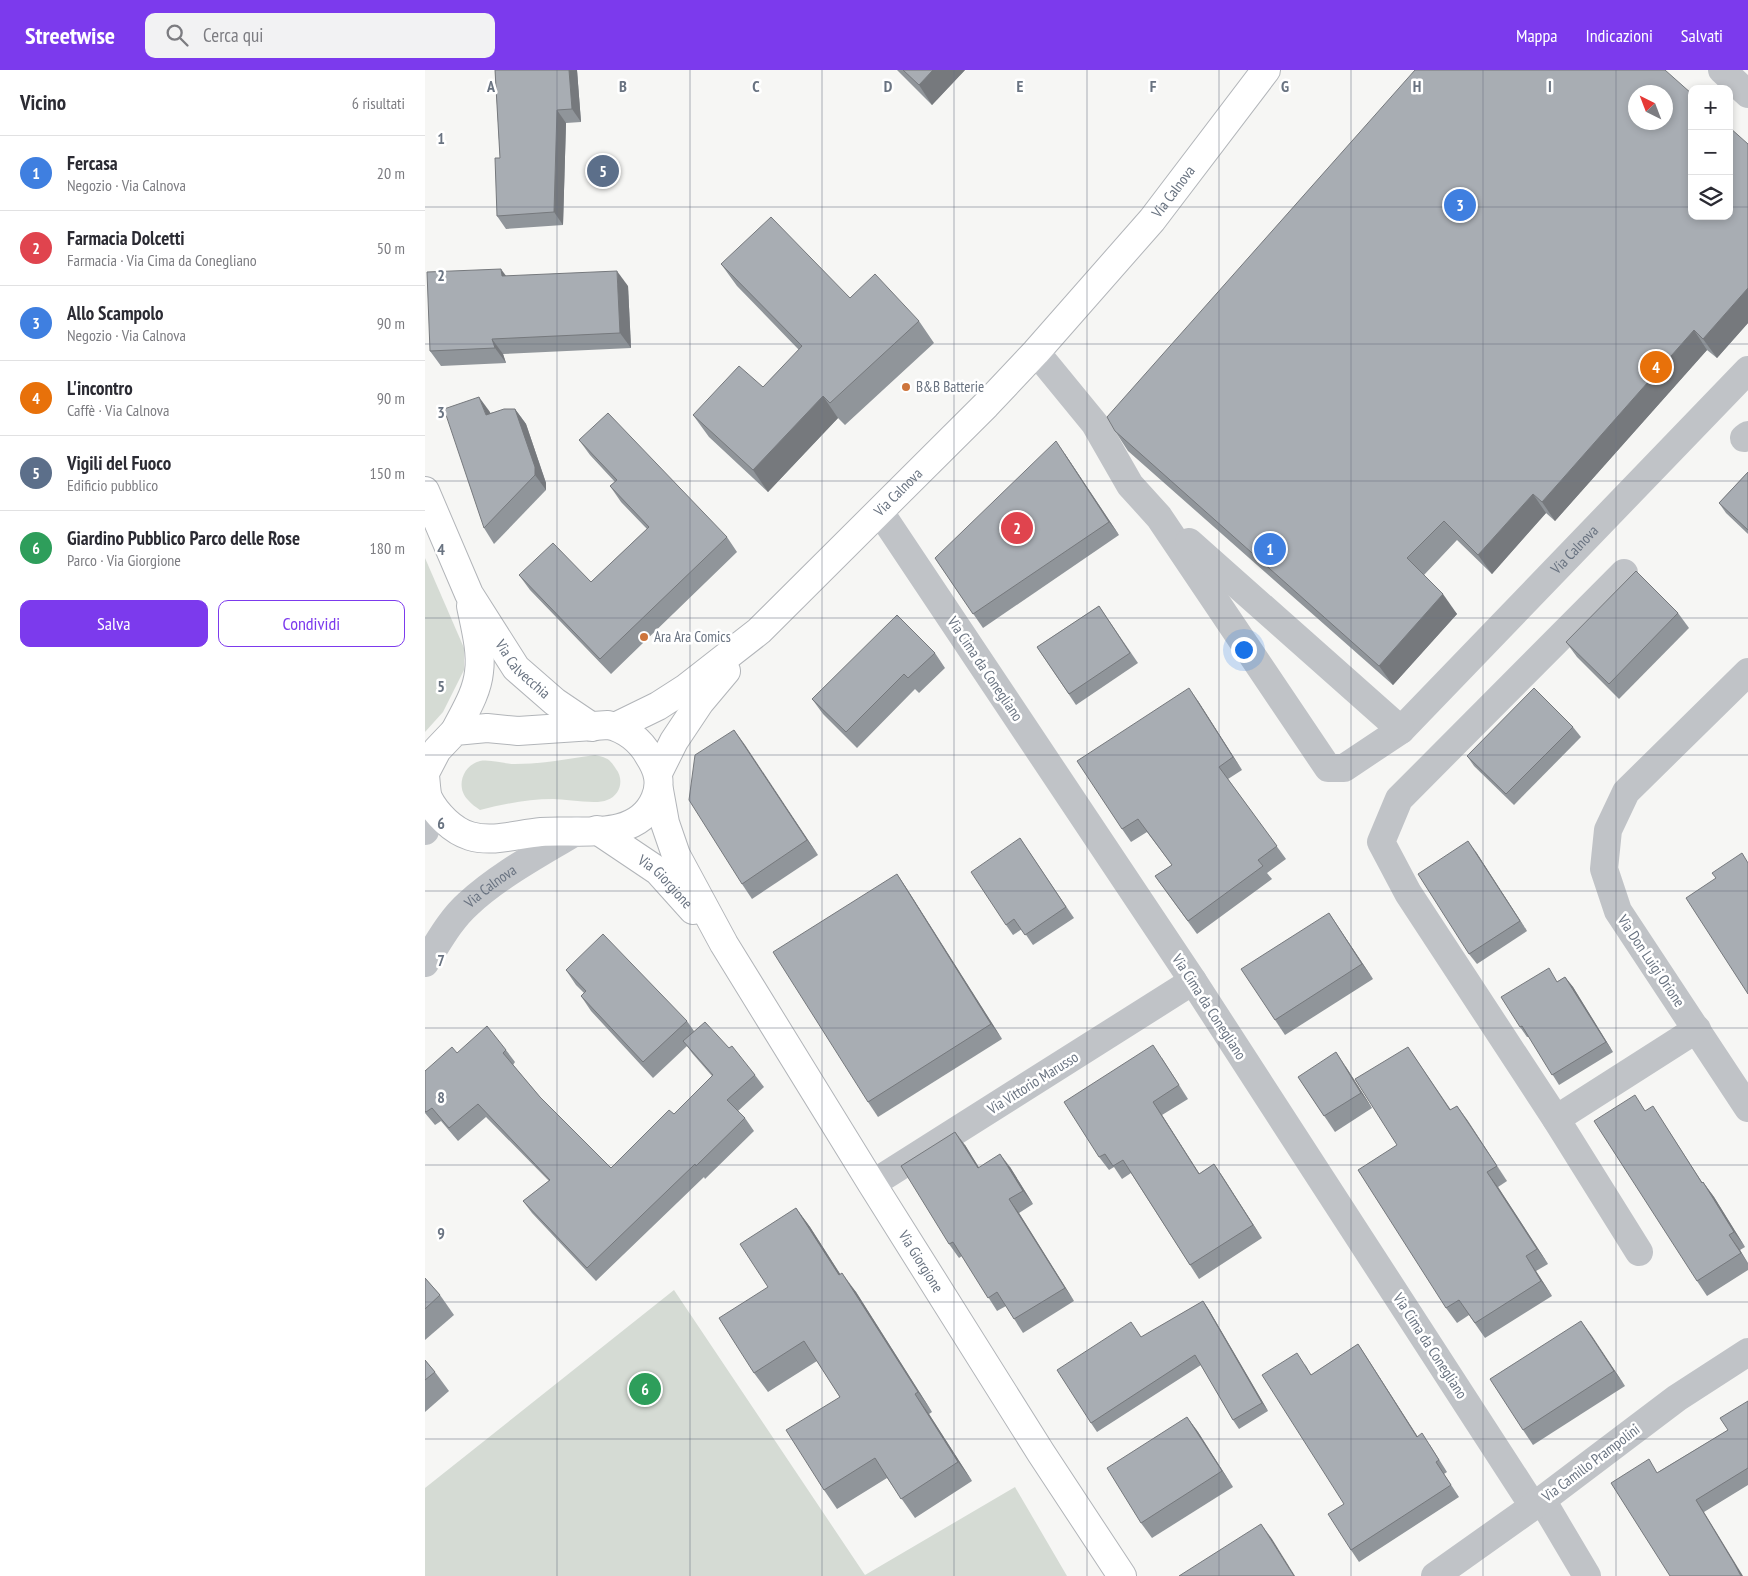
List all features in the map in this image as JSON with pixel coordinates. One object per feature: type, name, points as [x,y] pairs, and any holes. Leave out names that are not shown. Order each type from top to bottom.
[{"type":"main road","name":"Via Calnova","points":[[426,782],[445,822],[469,836],[493,839],[543,832],[620,828],[632,824],[644,815],[653,803],[658,781],[674,741],[700,702],[759,631],[880,512],[1036,352],[1152,220],[1266,70]]},
{"type":"main road","name":"Via Calvecchia","points":[[425,491],[469,594],[516,668],[555,702],[642,744],[658,781]]},
{"type":"main road","name":"Via Calvecchia","points":[[426,782],[437,750],[455,731],[471,699],[479,672],[478,646],[469,594]]},
{"type":"main road","name":"Via Calnova","points":[[604,727],[658,706],[686,688],[759,631]]},
{"type":"main road","points":[[455,731],[487,728],[518,731],[604,727]]},
{"type":"main road","name":"Via Giorgione","points":[[658,781],[665,823],[676,855],[724,944],[1041,1452],[1122,1576]]},
{"type":"main road","name":"Via Giorgione","points":[[587,831],[658,871],[724,944]]},
{"type":"street","points":[[1722,70],[1748,94]]},
{"type":"street","name":"Via Calnova","points":[[1036,352],[1095,424],[1130,485],[1159,517],[1401,730]]},
{"type":"street","name":"Via Calnova","points":[[1159,517],[1328,768],[1344,768],[1401,730],[1748,370]]},
{"type":"street","name":"Via Cima da Conegliano","points":[[880,512],[1587,1576]]},
{"type":"street","points":[[1624,573],[1399,799],[1381,842],[1408,893],[1556,1119],[1639,1252]]},
{"type":"street","name":"Via Don Luigi Orione","points":[[1748,672],[1625,792],[1608,830],[1604,868],[1617,911],[1748,1108]]},
{"type":"street","points":[[425,831],[426,782]]},
{"type":"street","name":"Via Calnova","points":[[425,963],[445,930],[467,904],[496,882],[587,831]]},
{"type":"street","name":"Via Vittorio Marusso","points":[[873,1184],[1193,981]]},
{"type":"street","points":[[1556,1119],[1697,1029]]},
{"type":"street","name":"Via Camillo Prampolini","points":[[1435,1576],[1537,1503],[1677,1398],[1748,1352]]},
{"type":"shaded area","points":[[425,558],[464,648],[464,670],[443,712],[425,732]]},
{"type":"shaded area","points":[[595,755],[609,761],[620,777],[618,791],[612,798],[607,800],[589,802],[553,799],[534,800],[480,810],[469,801],[462,789],[465,772],[474,763],[480,761],[525,764]]},
{"type":"shaded area","points":[[674,1290],[865,1575],[1015,1487],[1067,1576],[425,1576],[425,1488]]},
{"type":"building","points":[[495,70],[569,70],[572,109],[557,110],[554,212],[497,216],[495,158],[500,158]]},
{"type":"building","points":[[903,70],[933,70],[919,85]]},
{"type":"building","points":[[1415,70],[1665,70],[1688,90],[1688,220],[1733,220],[1733,131],[1748,144],[1748,288],[1703,339],[1694,330],[1542,502],[1533,494],[1478,555],[1444,521],[1407,558],[1443,594],[1379,666],[1115,431],[1107,417]]},
{"type":"building","points":[[771,217],[850,298],[875,274],[919,321],[830,403],[823,396],[753,470],[693,415],[739,366],[763,387],[802,346],[721,264]]},
{"type":"building","points":[[501,269],[502,276],[617,271],[620,333],[492,339],[495,348],[430,351],[427,272]]},
{"type":"building","points":[[479,397],[486,415],[504,409],[515,409],[535,467],[535,475],[484,528],[444,409]]},
{"type":"building","points":[[608,413],[727,537],[600,659],[519,575],[553,543],[591,582],[649,527],[610,486],[617,480],[579,440]]},
{"type":"building","points":[[1056,441],[1109,522],[973,614],[935,558]]},
{"type":"building","points":[[1748,472],[1748,530],[1719,503]]},
{"type":"building","points":[[1636,571],[1678,613],[1609,684],[1566,642]]},
{"type":"building","points":[[1099,606],[1130,653],[1069,694],[1037,647]]},
{"type":"building","points":[[897,615],[935,653],[908,678],[904,674],[846,732],[812,699]]},
{"type":"building","points":[[1189,688],[1233,757],[1219,767],[1277,846],[1258,860],[1263,866],[1188,921],[1155,876],[1172,865],[1138,819],[1122,829],[1077,761]]},
{"type":"building","points":[[1534,688],[1573,727],[1506,794],[1467,756]]},
{"type":"building","points":[[734,730],[807,840],[742,884],[689,800],[695,755]]},
{"type":"building","points":[[1020,838],[1066,907],[1025,935],[1014,919],[1006,925],[971,872]]},
{"type":"building","points":[[1468,841],[1520,921],[1469,954],[1418,874]]},
{"type":"building","points":[[1742,853],[1748,863],[1748,994],[1686,898],[1716,878],[1712,873]]},
{"type":"building","points":[[897,874],[991,1024],[868,1102],[773,952]]},
{"type":"building","points":[[1329,913],[1362,964],[1275,1020],[1241,969]]},
{"type":"building","points":[[603,934],[687,1021],[643,1062],[581,996],[586,991],[566,970]]},
{"type":"building","points":[[1549,968],[1557,982],[1565,977],[1606,1042],[1552,1075],[1522,1026],[1520,1027],[1501,997]]},
{"type":"building","points":[[705,1022],[729,1048],[732,1046],[755,1075],[727,1100],[745,1118],[587,1268],[523,1201],[550,1180],[478,1104],[449,1128],[432,1108],[425,1111],[425,1071],[452,1047],[457,1053],[487,1026],[506,1050],[503,1053],[540,1097],[611,1168],[669,1110],[674,1114],[713,1075],[683,1041]]},
{"type":"building","points":[[1153,1045],[1179,1085],[1153,1102],[1199,1174],[1214,1164],[1253,1225],[1190,1265],[1123,1160],[1113,1166],[1105,1154],[1099,1157],[1064,1102]]},
{"type":"building","points":[[1408,1047],[1450,1110],[1457,1106],[1497,1166],[1487,1172],[1537,1249],[1526,1256],[1541,1281],[1475,1323],[1459,1300],[1446,1308],[1358,1170],[1397,1145],[1355,1079]]},
{"type":"building","points":[[1336,1052],[1361,1093],[1324,1116],[1298,1077]]},
{"type":"building","points":[[1635,1095],[1645,1111],[1653,1106],[1734,1232],[1729,1235],[1741,1253],[1697,1281],[1594,1121]]},
{"type":"building","points":[[955,1132],[978,1168],[1000,1154],[1023,1191],[1009,1199],[1065,1288],[1014,1319],[997,1292],[988,1298],[953,1242],[949,1244],[901,1166]]},
{"type":"building","points":[[796,1208],[839,1275],[842,1273],[918,1392],[915,1394],[958,1462],[901,1499],[875,1458],[824,1490],[786,1430],[840,1397],[804,1341],[754,1373],[719,1318],[768,1287],[740,1244]]},
{"type":"building","points":[[425,1278],[440,1295],[425,1309]]},
{"type":"building","points":[[1203,1301],[1262,1403],[1233,1420],[1195,1355],[1091,1423],[1057,1370],[1131,1322],[1141,1337]]},
{"type":"building","points":[[1581,1321],[1614,1371],[1523,1430],[1490,1379]]},
{"type":"building","points":[[1358,1344],[1417,1437],[1422,1433],[1439,1460],[1436,1462],[1451,1485],[1351,1550],[1328,1514],[1344,1504],[1262,1375],[1297,1353],[1311,1375]]},
{"type":"building","points":[[425,1360],[435,1372],[425,1380]]},
{"type":"building","points":[[1748,1401],[1748,1468],[1696,1500],[1741,1576],[1670,1576],[1611,1483],[1649,1459],[1657,1473],[1728,1430],[1720,1418]]},
{"type":"building","points":[[1187,1417],[1222,1471],[1141,1523],[1107,1468]]},
{"type":"building","points":[[1261,1524],[1294,1576],[1179,1576]]},
{"type":"place","name":"Vigili del Fuoco","points":[[603,171]]},
{"type":"place","name":"Allo Scampolo","points":[[1460,205]]},
{"type":"place","name":"L'incontro","points":[[1656,367]]},
{"type":"place","name":"B&B Batterie","points":[[906,387]]},
{"type":"place","name":"Farmacia Dolcetti","points":[[1017,528]]},
{"type":"place","name":"Fercasa","points":[[1270,549]]},
{"type":"place","name":"Ara Ara Comics","points":[[644,637]]},
{"type":"place","name":"Giardino Pubblico Parco delle Rose","points":[[645,1389]]}]
